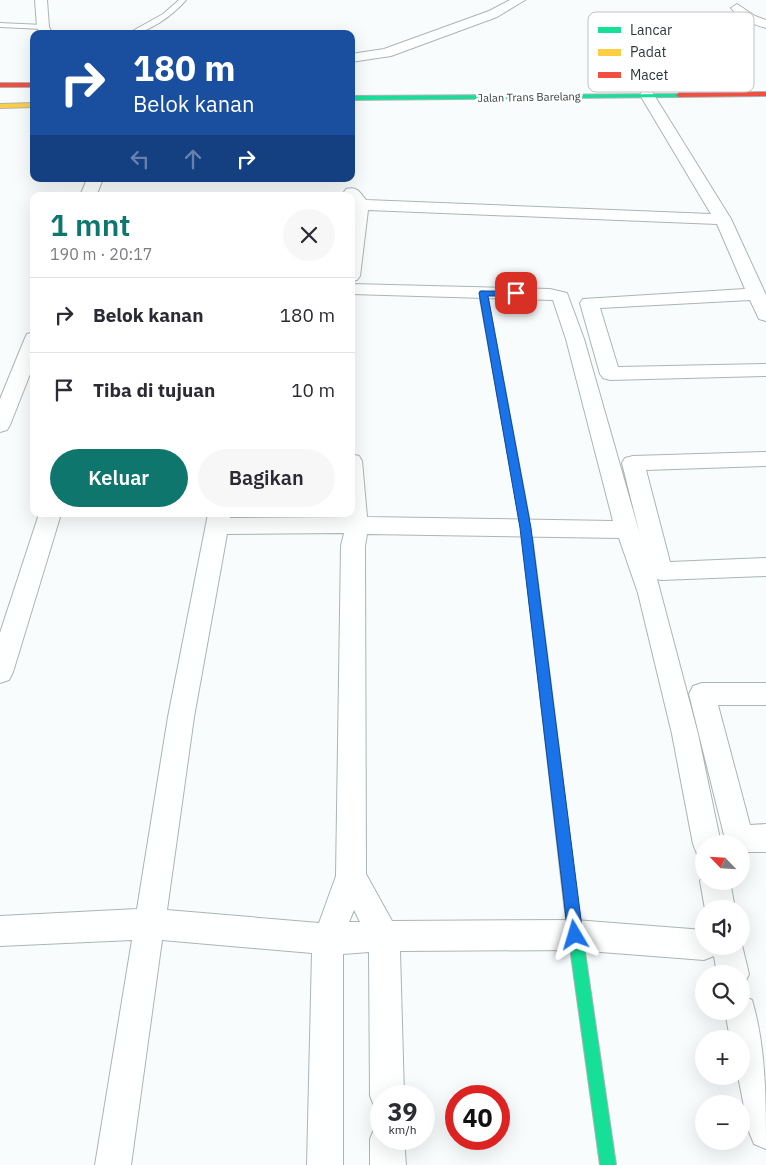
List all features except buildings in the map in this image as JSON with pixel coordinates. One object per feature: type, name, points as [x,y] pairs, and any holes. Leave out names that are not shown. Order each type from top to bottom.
[{"type":"main road","points":[[0,85],[30,85]]},
{"type":"main road","name":"Jalan Trans Barelang","points":[[355,98],[766,94]]},
{"type":"main road","points":[[0,106],[30,105]]},
{"type":"main road","points":[[483,293],[526,528],[575,935],[608,1165]]},
{"type":"street","points":[[41,0],[45,30]]},
{"type":"street","points":[[355,57],[386,53],[493,14],[519,0]]},
{"type":"street","points":[[736,8],[742,12]]},
{"type":"street","points":[[754,19],[766,24]]},
{"type":"street","points":[[647,96],[723,219],[766,316]]},
{"type":"street","points":[[355,194],[723,219]]},
{"type":"street","points":[[355,289],[550,294],[561,297],[575,338],[627,530],[650,593],[684,734],[705,835]]},
{"type":"street","points":[[756,294],[589,303],[610,374],[766,370]]},
{"type":"street","points":[[0,425],[30,348]]},
{"type":"street","points":[[766,459],[633,463],[661,571],[766,567]]},
{"type":"street","points":[[325,1165],[328,939],[351,876],[353,546],[356,525],[355,512]]},
{"type":"street","points":[[0,672],[49,517]]},
{"type":"street","points":[[113,1165],[181,717],[218,520],[356,525],[627,530]]},
{"type":"street","points":[[766,694],[702,694],[739,839],[766,838]]},
{"type":"street","points":[[351,876],[384,936],[387,1085]]},
{"type":"street","points":[[0,931],[149,924],[328,939],[384,936],[575,935],[695,944]]},
{"type":"street","points":[[743,1020],[766,1132]]},
{"type":"street","points":[[387,1150],[388,1165]]},
{"type":"lane","points":[[138,30],[178,6],[183,0]]},
{"type":"lane","points":[[0,25],[45,30]]},
{"type":"traffic: fast","points":[[355,98],[679,95]]},
{"type":"traffic: fast","points":[[483,293],[526,528],[545,685]]},
{"type":"traffic: fast","points":[[571,904],[608,1165]]},
{"type":"traffic: slow","points":[[0,106],[30,105]]},
{"type":"traffic: slow","points":[[545,685],[571,904]]},
{"type":"traffic: jam","points":[[0,85],[30,85]]},
{"type":"traffic: jam","points":[[679,95],[766,94]]},
{"type":"route","points":[[516,293],[483,293],[526,528],[575,935]]}]
